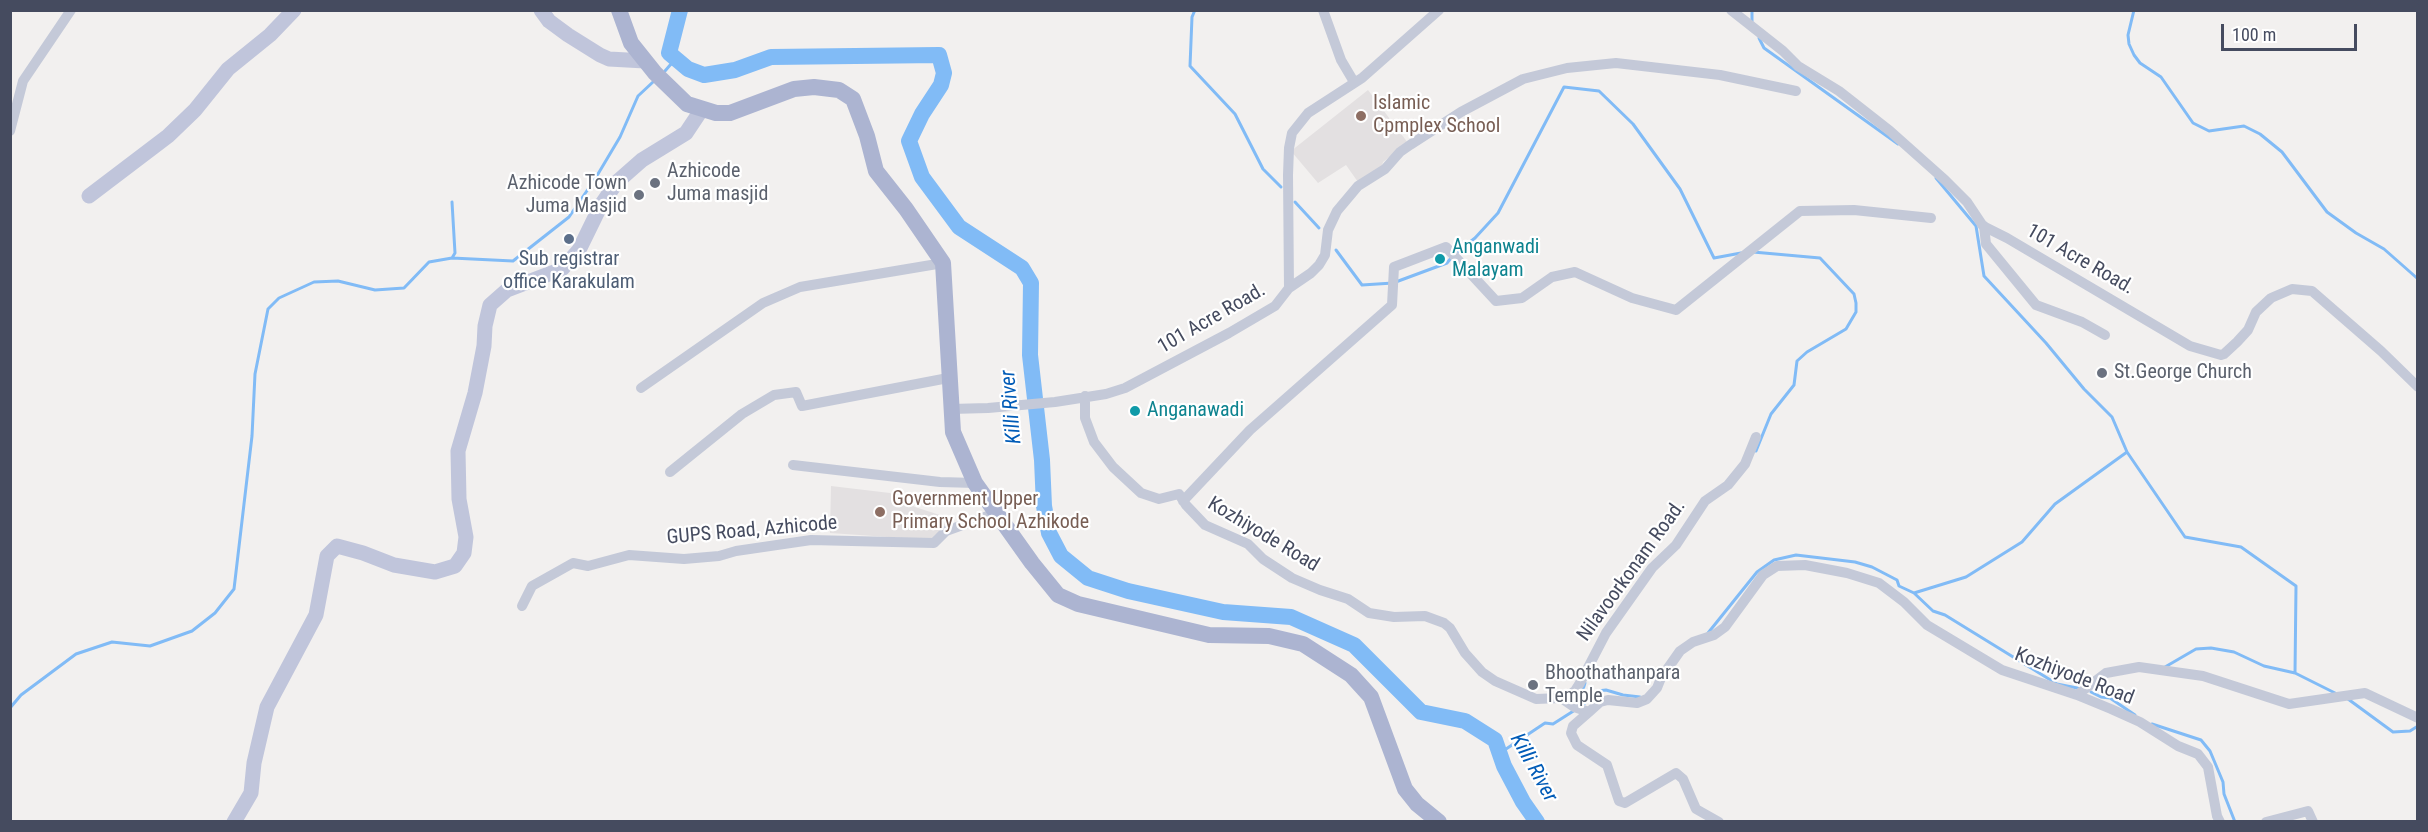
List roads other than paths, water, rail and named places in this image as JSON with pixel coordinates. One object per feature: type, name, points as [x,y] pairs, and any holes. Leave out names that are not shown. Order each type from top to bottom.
[{"type":"main road","points":[[619,10],[631,43],[645,61],[687,104],[716,113],[730,113],[794,89],[828,88],[848,94],[858,108],[876,171],[906,209],[943,263],[946,287],[948,378],[953,432],[975,483],[1032,563],[1058,595],[1078,604],[1209,635],[1285,638],[1303,645],[1351,675],[1371,697],[1405,789],[1417,804],[1439,822]]},
{"type":"street","points":[[10,131],[23,81],[71,10]]},
{"type":"street","points":[[89,196],[168,136],[195,110],[228,69],[270,35],[294,10]]},
{"type":"street","points":[[541,10],[549,21],[600,55],[609,59],[645,61]]},
{"type":"street","points":[[1323,10],[1341,60],[1354,82]]},
{"type":"street","name":"101 Acre Road.","points":[[951,409],[1055,402],[1106,394],[1125,388],[1162,370],[1275,306],[1289,288],[1288,175],[1289,148],[1293,133],[1308,113],[1362,78],[1427,15],[1438,10]]},
{"type":"street","name":"101 Acre Road.","points":[[1731,10],[1783,51],[1798,66],[1839,92],[1890,131],[1967,202],[1984,229],[2007,238],[2190,346],[2221,355],[2248,330],[2256,312],[2271,298],[2292,289],[2312,291],[2381,351],[2418,387]]},
{"type":"street","points":[[1289,288],[1319,265],[1324,255],[1328,230],[1337,211],[1358,186],[1385,169],[1400,152],[1461,112],[1523,80],[1567,68],[1616,63],[1720,75],[1796,91]]},
{"type":"street","points":[[234,822],[251,793],[254,763],[267,707],[316,615],[327,556],[337,546],[394,565],[435,572],[455,566],[464,553],[466,537],[459,499],[458,451],[476,393],[490,305],[507,290],[562,269],[579,250],[602,205],[617,182],[642,160],[686,133],[702,109]]},
{"type":"street","points":[[1184,501],[1250,430],[1392,305],[1394,267],[1446,247],[1496,301],[1522,298],[1552,277],[1575,272],[1632,298],[1676,310],[1800,211],[1854,210],[1931,218]]},
{"type":"street","points":[[1984,229],[1986,244],[2036,305],[2082,322],[2105,335]]},
{"type":"street","points":[[641,388],[763,303],[801,287],[943,263]]},
{"type":"street","points":[[670,472],[742,414],[774,395],[796,392],[802,406],[948,378]]},
{"type":"street","name":"Kozhiyode Road","points":[[1085,396],[1085,418],[1090,432],[1113,467],[1134,487],[1149,497],[1161,499],[1178,494],[1203,523],[1220,533],[1248,544],[1263,559],[1292,578],[1348,599],[1369,613],[1394,617],[1425,616],[1444,623],[1454,633],[1474,663],[1496,681],[1536,699],[1562,699]]},
{"type":"street","name":"Nilavoorkonam Road.","points":[[1562,699],[1575,691],[1606,633],[1652,568],[1676,545],[1705,501],[1728,485],[1745,464],[1756,437]]},
{"type":"street","points":[[794,465],[940,482],[975,483]]},
{"type":"street","name":"GUPS Road, Azhicode","points":[[522,606],[532,586],[573,563],[588,566],[629,555],[696,558],[811,540],[934,543],[946,531],[996,513]]},
{"type":"street","name":"Kozhiyode Road","points":[[1581,709],[1608,700],[1636,703],[1647,699],[1657,688],[1661,678],[1680,651],[1693,642],[1713,635],[1725,627],[1757,581],[1777,566],[1805,565],[1839,571],[1879,583],[1904,602],[1927,625],[2002,670],[2077,695],[2140,722],[2178,746],[2198,754],[2208,767],[2220,822]]},
{"type":"street","points":[[2077,695],[2106,673],[2139,667],[2203,676],[2289,704],[2365,693],[2418,718]]},
{"type":"street","points":[[1562,699],[1581,709],[1571,733],[1577,744],[1607,765],[1619,801],[1624,803],[1676,773],[1683,779],[1696,809],[1719,822]]},
{"type":"street","points":[[2266,822],[2308,811],[2313,822]]},
{"type":"waterway","name":"Killi River","points":[[680,10],[669,53],[688,69],[704,75],[735,70],[771,57],[939,55],[944,73],[941,85],[922,114],[909,141],[922,177],[959,227],[1022,268],[1031,283],[1030,355],[1042,460],[1044,506],[1049,533],[1061,556],[1088,578],[1128,591],[1223,612],[1291,617],[1354,645],[1421,712],[1465,721],[1495,740],[1504,766],[1523,802],[1537,822]]},
{"type":"waterway","points":[[1195,10],[1192,17],[1190,66],[1235,114],[1263,169],[1281,187]]},
{"type":"waterway","points":[[1752,10],[1752,21]]},
{"type":"waterway","points":[[2134,10],[2128,35],[2134,55],[2140,63],[2161,77],[2193,123],[2209,131],[2244,126],[2260,134],[2282,152],[2327,212],[2356,233],[2384,249],[2418,279]]},
{"type":"waterway","points":[[1759,38],[1764,48],[1898,144]]},
{"type":"waterway","points":[[665,71],[671,64],[684,66]]},
{"type":"waterway","points":[[452,202],[455,253],[452,258],[513,261],[569,217],[620,137],[638,96],[653,82]]},
{"type":"waterway","points":[[1456,253],[1475,238],[1498,213],[1564,87],[1599,91],[1633,124],[1680,189],[1714,258],[1741,253]]},
{"type":"waterway","points":[[1936,178],[1976,226],[1984,276],[2046,343],[2084,389],[2112,417],[2127,452]]},
{"type":"waterway","points":[[1295,202],[1319,228]]},
{"type":"waterway","points":[[1336,250],[1362,285],[1393,283],[1447,263],[1451,258]]},
{"type":"waterway","points":[[1753,252],[1820,258],[1854,294],[1856,303],[1856,312],[1846,329],[1807,352],[1797,361],[1794,385],[1771,414],[1756,451]]},
{"type":"waterway","points":[[10,708],[21,695],[76,654],[112,642],[150,646],[192,631],[215,613],[234,589],[252,436],[255,374],[268,309],[279,298],[314,282],[338,281],[375,290],[404,288],[429,262],[452,258]]},
{"type":"waterway","points":[[1914,593],[1966,577],[2022,542],[2055,504],[2127,452],[2185,537],[2241,547],[2296,586],[2295,673]]},
{"type":"waterway","points":[[1708,633],[1757,572],[1774,560],[1796,555],[1855,562],[1872,567],[1897,580],[1899,586],[1914,593],[1933,611],[1945,615],[2057,684],[2082,689]]},
{"type":"waterway","points":[[2165,667],[2196,649],[2211,648],[2234,652],[2264,666],[2295,673],[2337,694]]},
{"type":"waterway","points":[[1578,705],[1585,683]]},
{"type":"waterway","points":[[1582,706],[1597,691],[1606,690],[1640,697]]},
{"type":"waterway","points":[[2091,692],[2110,698],[2135,715]]},
{"type":"waterway","points":[[2348,699],[2393,732],[2410,731],[2418,726]]},
{"type":"waterway","points":[[1500,753],[1545,723],[1553,724],[1575,710]]},
{"type":"waterway","points":[[2152,724],[2201,740],[2210,751],[2223,782],[2224,794],[2235,822]]},
{"type":"place","name":"Islamic Cpmplex School","points":[[1361,116]]},
{"type":"place","name":"Azhicode Juma masjid","points":[[655,183]]},
{"type":"place","name":"Azhicode Town Juma Masjid","points":[[639,195]]},
{"type":"place","name":"Sub registrar office Karakulam","points":[[569,239]]},
{"type":"place","name":"Anganwadi Malayam","points":[[1440,259]]},
{"type":"place","name":"St.George Church","points":[[2102,373]]},
{"type":"place","name":"Anganawadi","points":[[1135,411]]},
{"type":"place","name":"Government Upper Primary School Azhikode","points":[[880,512]]},
{"type":"place","name":"Bhoothathanpara Temple","points":[[1533,685]]}]
